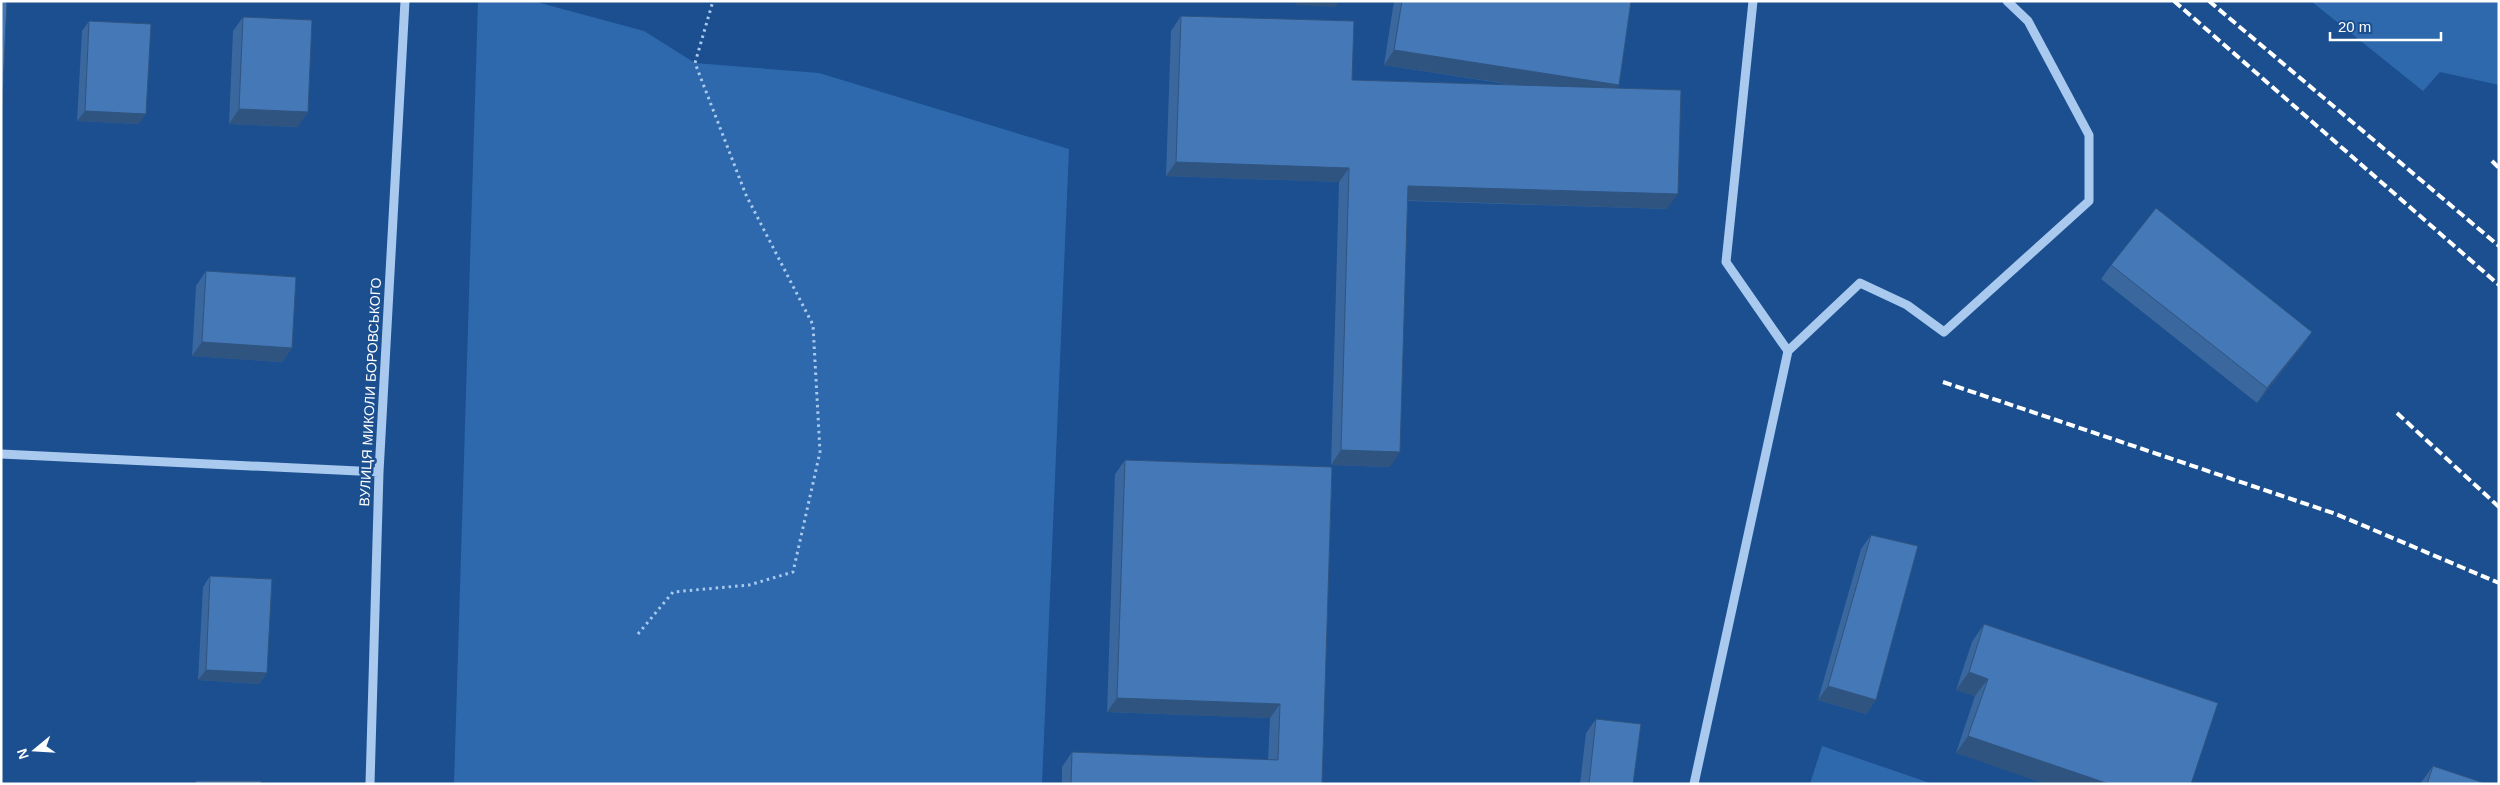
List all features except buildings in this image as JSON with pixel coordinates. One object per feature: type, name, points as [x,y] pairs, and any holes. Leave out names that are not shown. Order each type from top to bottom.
[{"type":"street","name":"ВУЛИЦЯ МИКОЛИ БОРОВСЬКОГО","points":[[370,784],[379,472],[405,1]]},
{"type":"street","points":[[1753,1],[1726,262],[1788,351]]},
{"type":"street","points":[[1694,784],[1788,351],[1860,283],[1907,305],[1944,332],[2089,201],[2089,135],[2028,21],[2007,1]]},
{"type":"street","points":[[1,454],[379,472]]},
{"type":"path","points":[[638,634],[673,592],[749,585],[793,572],[820,452],[813,325],[746,195],[695,63],[713,1]]},
{"type":"shaded area","points":[[478,1],[533,1],[644,31],[695,63],[819,73],[1069,149],[1042,784],[454,784]]},
{"type":"shaded area","points":[[2311,1],[2499,1],[2499,85],[2440,72],[2423,91]]},
{"type":"shaded area","points":[[1822,746],[1933,784],[1810,784]]},
{"type":"railway","points":[[2174,1],[2499,285]]},
{"type":"railway","points":[[2209,1],[2499,246]]},
{"type":"railway","points":[[2492,161],[2499,168]]},
{"type":"railway","points":[[1943,382],[2336,514],[2499,583]]},
{"type":"railway","points":[[2397,413],[2499,507]]}]
